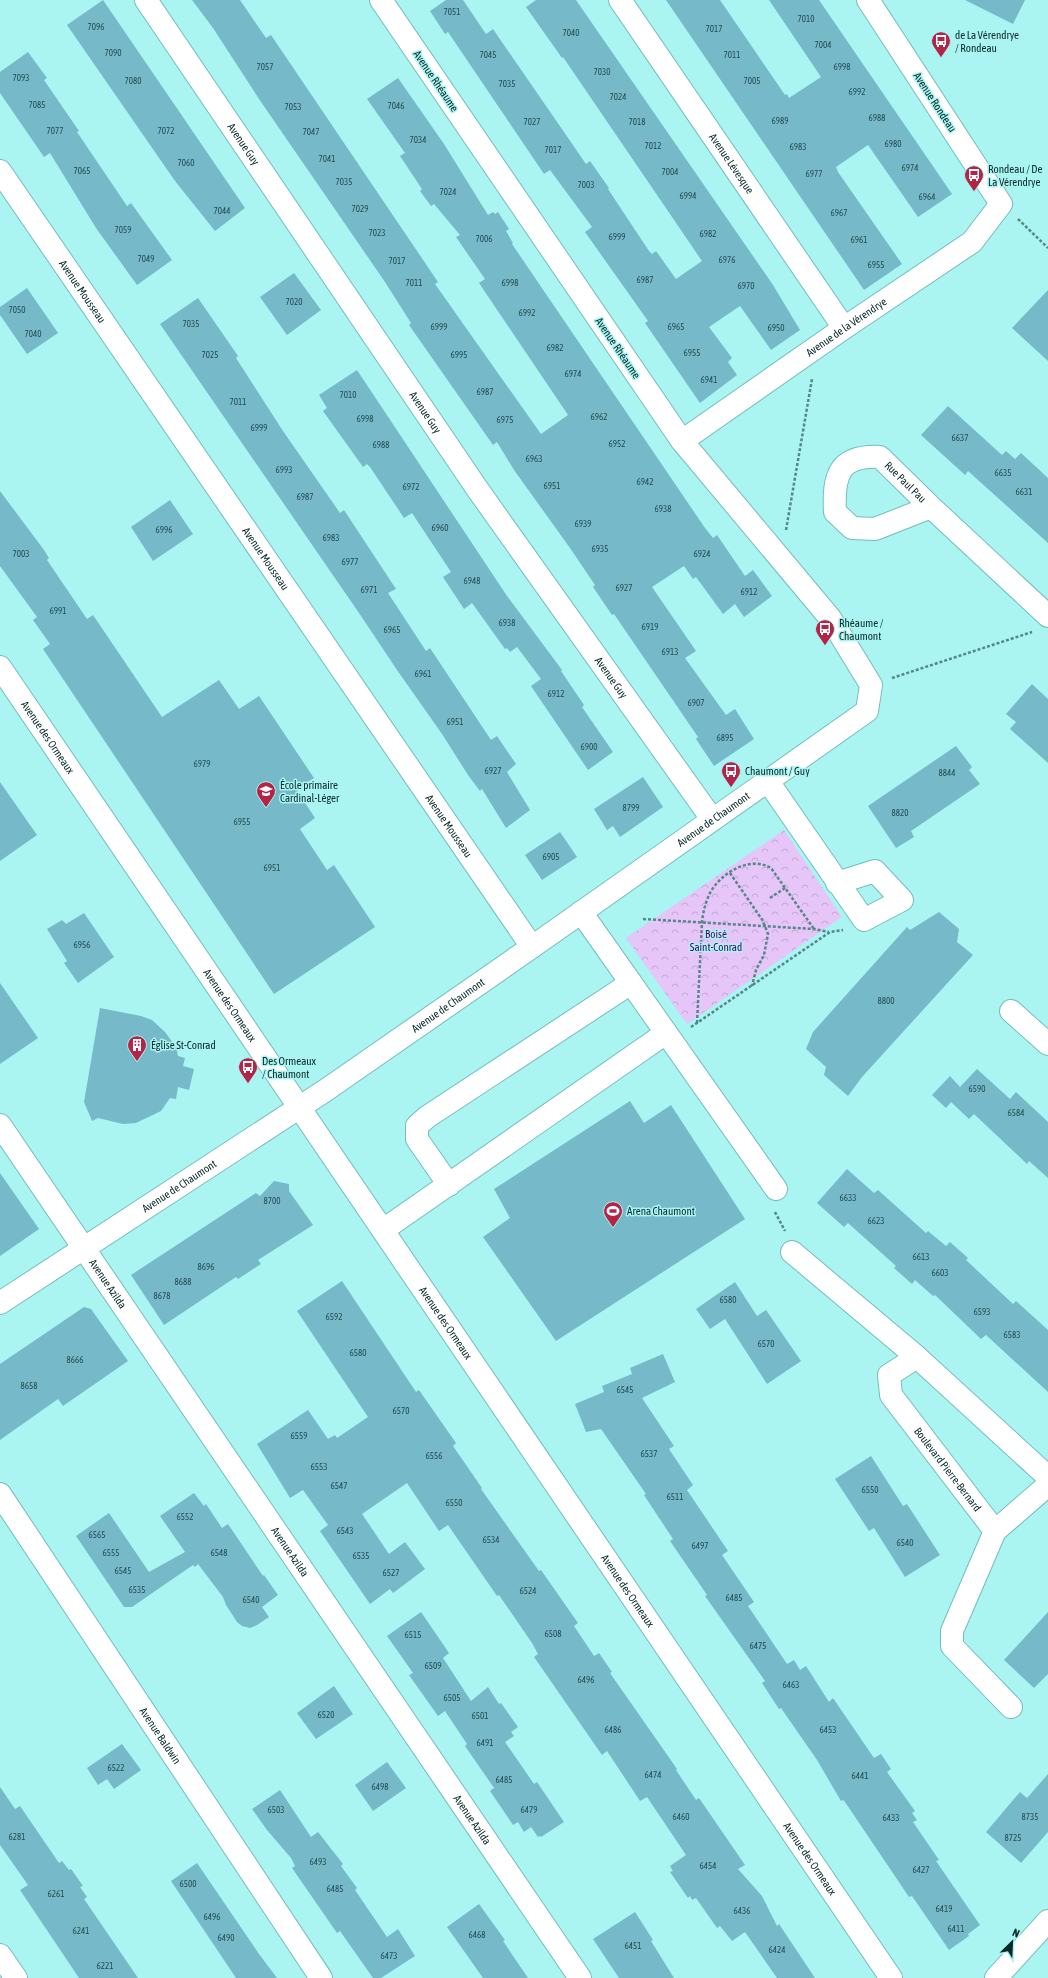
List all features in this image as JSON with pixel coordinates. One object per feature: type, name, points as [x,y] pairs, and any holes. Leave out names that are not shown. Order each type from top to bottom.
[{"type":"street","name":"Avenue Guy","points":[[146,0],[478,490],[712,819]]},
{"type":"street","name":"Avenue Rhéaume","points":[[381,0],[682,441],[830,618],[871,685]]},
{"type":"street","name":"Avenue Lévesque","points":[[620,0],[844,328]]},
{"type":"street","name":"Avenue Rondeau","points":[[868,0],[1001,204]]},
{"type":"street","name":"Avenue Mousseau","points":[[0,171],[532,947]]},
{"type":"street","name":"Avenue de la Vérendrye","points":[[682,441],[817,346],[972,242],[1001,204]]},
{"type":"street","name":"Rue Paul Pau","points":[[931,507],[1041,624]]},
{"type":"street","name":"Avenue des Ormeaux","points":[[0,667],[891,1978]]},
{"type":"street","name":"Avenue de Chaumont","points":[[0,1303],[300,1107],[532,947],[866,711],[871,685]]},
{"type":"street","points":[[767,780],[837,883]]},
{"type":"street","points":[[581,912],[631,983],[676,1032],[776,1189]]},
{"type":"street","points":[[450,1185],[417,1138],[418,1126],[427,1117],[631,983]]},
{"type":"street","points":[[1011,1011],[1048,1044]]},
{"type":"street","points":[[383,1230],[676,1032]]},
{"type":"street","name":"Avenue Azilda","points":[[0,1125],[580,1978]]},
{"type":"street","points":[[792,1252],[917,1357],[1048,1477]]},
{"type":"street","name":"Boulevard Pierre-Bernard","points":[[917,1357],[889,1375],[891,1395],[995,1531]]},
{"type":"street","points":[[1011,1707],[952,1646],[952,1631],[995,1531],[1048,1485]]},
{"type":"street","name":"Avenue Baldwin","points":[[0,1494],[321,1978]]},
{"type":"street","points":[[996,1978],[1048,1921]]},
{"type":"street","points":[[0,1955],[16,1978]]},
{"type":"path","points":[[1001,204],[1048,248]]},
{"type":"path","points":[[781,560],[817,346]]},
{"type":"path","points":[[871,685],[1041,624]]},
{"type":"path","points":[[697,1023],[702,922],[704,908],[709,894],[717,882],[730,872],[749,863],[765,864],[771,868],[814,930]]},
{"type":"path","points":[[730,872],[766,926],[768,934],[767,945],[756,970],[752,986]]},
{"type":"path","points":[[770,898],[785,888]]},
{"type":"path","points":[[643,919],[766,926],[830,932],[849,929]]},
{"type":"path","points":[[676,1032],[697,1023],[830,932]]},
{"type":"green space","name":"Boisé Saint-Conrad","points":[[784,830],[842,917],[687,1024],[626,938]]},
{"type":"building","points":[[103,0],[245,208],[215,231],[175,181],[67,25]]},
{"type":"building","points":[[192,0],[240,0],[266,38],[271,35],[438,282],[435,284],[541,434],[568,415],[479,283],[485,279],[456,237],[460,235],[434,204],[431,206],[420,191],[422,189],[400,156],[405,153],[367,99],[398,78],[444,144],[488,215],[493,212],[495,214],[498,212],[509,229],[506,231],[513,243],[512,244],[705,528],[713,538],[717,535],[745,576],[753,570],[772,596],[744,617],[735,604],[723,614],[696,577],[693,579],[684,566],[652,587],[696,651],[685,658],[726,715],[735,709],[754,739],[714,766],[696,739],[698,737],[614,614],[612,615],[593,587],[595,585],[570,548],[514,470],[497,442],[493,445],[409,325],[411,323],[385,282],[259,99],[213,28]]},
{"type":"building","points":[[446,0],[463,0],[486,34],[493,29],[586,164],[590,161],[609,188],[608,189],[649,251],[652,254],[656,251],[676,279],[702,261],[563,57],[562,58],[526,7],[536,0],[576,0],[773,285],[800,330],[771,350],[740,306],[709,327],[732,358],[728,362],[737,375],[700,403],[645,323],[648,321],[585,232],[592,227],[550,170],[544,174],[448,32],[445,34],[430,11]]},
{"type":"building","points":[[666,0],[720,0],[785,95],[787,94],[789,98],[821,77],[769,0],[819,0],[952,194],[918,217],[868,145],[836,167],[902,264],[864,290]]},
{"type":"building","points":[[965,0],[1025,0],[1013,24]]},
{"type":"building","points":[[28,52],[47,78],[44,80],[79,131],[77,132],[127,206],[131,203],[172,260],[137,285],[96,228],[50,153],[44,157],[0,93],[0,72]]},
{"type":"building","points":[[294,273],[321,310],[287,335],[260,297]]},
{"type":"building","points":[[27,288],[58,333],[27,354],[0,315],[0,307]]},
{"type":"building","points":[[1048,290],[1048,361],[1012,328]]},
{"type":"building","points":[[198,298],[238,356],[236,358],[283,431],[340,513],[344,510],[396,589],[388,593],[426,651],[430,648],[491,740],[497,736],[516,764],[507,772],[530,810],[506,828],[482,789],[480,791],[468,775],[442,734],[160,324]]},
{"type":"building","points":[[357,370],[507,596],[562,670],[561,671],[584,705],[582,707],[613,752],[588,770],[531,686],[541,679],[517,647],[510,652],[507,648],[505,649],[472,603],[464,609],[443,577],[451,572],[412,513],[404,518],[370,467],[367,464],[363,467],[323,411],[327,408],[319,395]]},
{"type":"building","points":[[948,406],[1002,455],[1006,451],[1015,459],[1021,453],[1048,478],[1048,543],[968,471],[965,475],[921,435]]},
{"type":"building","points":[[0,491],[44,550],[49,558],[47,560],[87,619],[93,615],[162,717],[219,680],[239,709],[259,696],[314,778],[296,789],[315,818],[300,829],[327,870],[334,865],[375,927],[274,994],[43,649],[50,644],[33,620],[37,617],[0,566]]},
{"type":"building","points":[[170,500],[193,534],[153,561],[131,527]]},
{"type":"building","points":[[1032,684],[1048,699],[1048,763],[1010,729],[1016,722],[1006,714]]},
{"type":"building","points":[[956,746],[972,767],[969,770],[980,784],[911,831],[914,837],[896,848],[868,806]]},
{"type":"building","points":[[643,777],[663,807],[620,837],[613,826],[607,830],[594,809]]},
{"type":"building","points":[[0,782],[37,835],[0,861]]},
{"type":"building","points":[[560,832],[577,857],[542,880],[525,855]]},
{"type":"building","points":[[939,912],[959,929],[957,942],[973,955],[862,1077],[848,1096],[824,1075],[826,1067],[806,1049],[813,1032],[907,927],[910,930]]},
{"type":"building","points":[[84,913],[114,957],[78,983],[64,963],[67,961],[47,929],[62,920],[66,924]]},
{"type":"building","points":[[0,983],[38,1038],[0,1064]]},
{"type":"building","name":"Église St-Conrad","points":[[100,1008],[141,1016],[152,1020],[165,1032],[176,1047],[178,1056],[185,1058],[183,1066],[194,1069],[189,1090],[178,1087],[176,1099],[170,1098],[161,1111],[136,1123],[123,1124],[98,1118],[92,1121],[84,1102]]},
{"type":"building","points":[[977,1069],[1010,1099],[1016,1092],[1048,1122],[1048,1178],[1029,1161],[1027,1164],[974,1114],[969,1119],[951,1102],[946,1108],[932,1095],[950,1076],[960,1087]]},
{"type":"building","name":"Arena Chaumont","points":[[630,1101],[644,1123],[671,1105],[745,1219],[556,1341],[483,1237],[510,1218],[494,1189]]},
{"type":"building","points":[[847,1169],[874,1193],[878,1190],[926,1233],[928,1231],[946,1246],[950,1242],[968,1258],[966,1260],[1013,1304],[1016,1301],[1048,1330],[1048,1392],[986,1335],[981,1339],[935,1295],[933,1296],[915,1280],[912,1284],[894,1268],[896,1266],[848,1223],[844,1227],[817,1203]]},
{"type":"building","points":[[0,1173],[39,1229],[0,1256]]},
{"type":"building","points":[[274,1181],[289,1184],[289,1191],[313,1225],[258,1260],[261,1264],[238,1279],[236,1277],[164,1325],[131,1275],[256,1193],[260,1196]]},
{"type":"building","points":[[342,1281],[416,1392],[419,1390],[456,1443],[453,1446],[482,1488],[481,1489],[578,1623],[574,1626],[594,1656],[599,1653],[612,1672],[610,1673],[677,1769],[676,1770],[696,1800],[699,1798],[745,1865],[738,1869],[762,1896],[777,1926],[779,1924],[815,1978],[777,1978],[745,1932],[732,1941],[720,1926],[717,1928],[696,1898],[692,1900],[690,1896],[688,1898],[670,1872],[673,1871],[670,1866],[686,1855],[647,1797],[640,1801],[607,1751],[602,1755],[534,1657],[538,1654],[532,1643],[499,1595],[497,1596],[448,1525],[439,1531],[407,1483],[362,1514],[389,1554],[405,1542],[425,1569],[393,1593],[390,1589],[370,1604],[320,1531],[328,1525],[303,1490],[290,1498],[257,1444],[308,1410],[328,1439],[335,1435],[337,1438],[368,1417],[297,1311]]},
{"type":"building","points":[[735,1282],[757,1316],[766,1310],[801,1361],[767,1384],[725,1319],[710,1329],[696,1309]]},
{"type":"building","points":[[84,1307],[91,1309],[128,1361],[63,1406],[58,1399],[0,1440],[0,1364]]},
{"type":"building","points":[[663,1354],[675,1382],[642,1398],[674,1446],[669,1449],[693,1485],[687,1490],[728,1551],[722,1555],[754,1602],[748,1606],[787,1664],[794,1660],[800,1670],[806,1666],[829,1702],[833,1698],[874,1758],[881,1754],[891,1769],[887,1772],[915,1811],[912,1813],[917,1820],[913,1822],[939,1860],[936,1861],[980,1925],[968,1934],[969,1936],[949,1950],[912,1896],[909,1897],[845,1802],[843,1800],[841,1801],[817,1760],[781,1708],[779,1709],[762,1683],[765,1681],[705,1596],[707,1595],[670,1541],[673,1539],[644,1495],[646,1494],[601,1429],[586,1432],[575,1404],[604,1392],[602,1386],[632,1374],[630,1368]]},
{"type":"building","points":[[871,1456],[903,1506],[907,1504],[940,1555],[905,1577],[874,1528],[869,1531],[835,1479]]},
{"type":"building","points":[[194,1493],[204,1506],[206,1504],[222,1528],[228,1524],[263,1576],[264,1575],[278,1595],[262,1607],[269,1617],[257,1625],[250,1628],[242,1626],[237,1622],[226,1605],[223,1597],[198,1564],[195,1567],[193,1565],[132,1607],[124,1607],[76,1536],[109,1513],[149,1572],[185,1552],[160,1516]]},
{"type":"building","points":[[421,1612],[449,1653],[443,1658],[471,1701],[488,1687],[499,1704],[501,1703],[518,1727],[511,1732],[514,1736],[505,1742],[534,1784],[537,1782],[564,1822],[541,1837],[538,1837],[531,1827],[524,1832],[518,1822],[513,1825],[490,1791],[494,1788],[465,1746],[467,1744],[445,1711],[438,1716],[409,1675],[413,1673],[387,1636]]},
{"type":"building","points":[[1048,1612],[1048,1674],[1034,1688],[1004,1660]]},
{"type":"building","points":[[334,1686],[353,1714],[316,1739],[297,1713]]},
{"type":"building","points":[[122,1744],[141,1770],[114,1789],[107,1779],[98,1785],[87,1768]]},
{"type":"building","points":[[387,1762],[406,1788],[373,1811],[355,1785]]},
{"type":"building","points":[[1048,1774],[1048,1832],[1021,1863],[986,1832],[1020,1792],[1027,1798]]},
{"type":"building","points":[[0,1787],[15,1809],[20,1806],[59,1863],[62,1861],[69,1870],[71,1869],[83,1886],[80,1887],[87,1897],[84,1899],[138,1978],[79,1978],[20,1890],[28,1885],[0,1845]]},
{"type":"building","points":[[280,1790],[311,1837],[318,1832],[343,1864],[341,1866],[357,1888],[355,1890],[387,1937],[398,1929],[415,1956],[381,1978],[373,1978],[340,1931],[337,1933],[292,1868],[295,1866],[291,1858],[267,1830],[252,1809]]},
{"type":"building","points":[[197,1863],[277,1978],[236,1978],[171,1881]]},
{"type":"building","points":[[479,1904],[505,1940],[503,1941],[528,1978],[483,1978],[447,1927]]},
{"type":"building","points":[[635,1912],[653,1940],[651,1941],[674,1978],[619,1978],[593,1939]]},
{"type":"place","name":"de La Vérendrye / Rondeau","points":[[941,58]]},
{"type":"place","name":"Rondeau / De La Vérendrye","points":[[974,192]]},
{"type":"place","name":"Rhéaume / Chaumont","points":[[825,646]]},
{"type":"place","name":"Chaumont / Guy","points":[[731,788]]},
{"type":"place","name":"École primaire Cardinal-Léger","points":[[266,808]]},
{"type":"place","name":"Église St-Conrad","points":[[137,1062]]},
{"type":"place","name":"Des Ormeaux / Chaumont","points":[[248,1084]]},
{"type":"place","name":"Arena Chaumont","points":[[613,1228]]}]
